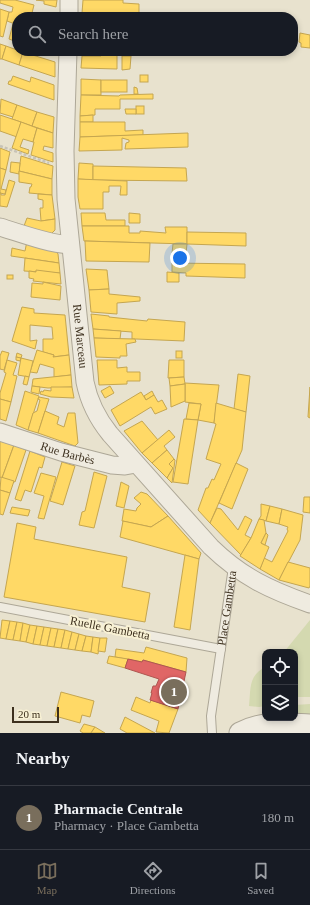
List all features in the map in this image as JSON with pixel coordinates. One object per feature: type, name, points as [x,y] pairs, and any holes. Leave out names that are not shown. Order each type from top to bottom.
[{"type":"street","points":[[69,0],[69,12]]},
{"type":"street","name":"Rue Marceau","points":[[68,56],[65,167],[66,204],[88,394],[96,414],[105,428],[211,547],[233,567]]},
{"type":"street","points":[[0,227],[58,244],[70,245]]},
{"type":"street","name":"Rue Barbès","points":[[0,432],[54,450],[112,465],[125,466],[136,464]]},
{"type":"street","name":"Place Gambetta","points":[[233,567],[276,592],[310,604]]},
{"type":"street","points":[[240,733],[265,725],[310,725]]},
{"type":"lane","name":"Place Gambetta","points":[[212,733],[211,716],[233,567]]},
{"type":"lane","name":"Ruelle Gambetta","points":[[0,607],[221,649]]},
{"type":"path","points":[[0,146],[65,167]]},
{"type":"green space","points":[[310,620],[310,697],[298,697],[298,649],[286,649]]},
{"type":"green space","points":[[262,669],[262,706],[249,706],[251,684],[256,674]]},
{"type":"green space","points":[[310,704],[310,716],[298,715],[298,705]]},
{"type":"building: Homes","points":[[0,0],[15,0],[34,5],[32,12],[12,12],[13,7],[0,3]]},
{"type":"building: Homes","points":[[36,0],[57,0],[56,7],[44,4],[44,1]]},
{"type":"building: Homes","points":[[83,0],[123,0],[123,3],[139,4],[139,12],[82,12]]},
{"type":"building: Homes","points":[[0,9],[9,12],[3,37],[0,36]]},
{"type":"building: Homes","points":[[9,12],[12,12],[12,23],[7,21]]},
{"type":"building: Homes","points":[[12,28],[12,40],[9,39]]},
{"type":"building: Homes","points":[[300,33],[310,35],[310,48],[301,47],[301,43],[299,42]]},
{"type":"building: Homes","points":[[0,44],[6,46],[2,59],[0,59]]},
{"type":"building: Homes","points":[[6,46],[12,48],[12,56],[22,56],[19,65],[2,59]]},
{"type":"building: Homes","points":[[22,56],[36,56],[55,62],[55,77],[19,65]]},
{"type":"building: Homes","points":[[82,56],[117,56],[117,69],[81,68]]},
{"type":"building: Homes","points":[[122,56],[131,56],[130,69],[122,70]]},
{"type":"building: Homes","points":[[140,75],[148,75],[148,82],[140,82]]},
{"type":"building: Homes","points":[[13,76],[30,82],[31,77],[54,85],[54,100],[8,84]]},
{"type":"building: Homes","points":[[81,79],[101,80],[101,95],[81,95]]},
{"type":"building: Homes","points":[[101,80],[127,80],[127,92],[101,92]]},
{"type":"building: Homes","points":[[134,87],[137,88],[138,94],[134,94]]},
{"type":"building: Homes","points":[[153,94],[153,99],[120,99],[120,109],[95,109],[95,115],[80,116],[81,95],[119,96]]},
{"type":"building: Homes","points":[[1,99],[17,105],[13,117],[0,113]]},
{"type":"building: Homes","points":[[17,105],[37,112],[32,126],[12,119]]},
{"type":"building: Homes","points":[[136,106],[144,106],[144,114],[136,114]]},
{"type":"building: Homes","points":[[125,109],[136,109],[136,114],[126,114]]},
{"type":"building: Homes","points":[[37,112],[54,117],[53,133],[32,126]]},
{"type":"building: Homes","points":[[0,115],[21,122],[17,137],[0,131]]},
{"type":"building: Homes","points":[[93,115],[93,122],[80,122],[80,116]]},
{"type":"building: Homes","points":[[21,122],[37,128],[33,142],[23,139],[20,147],[29,150],[28,154],[12,148]]},
{"type":"building: Homes","points":[[80,122],[125,122],[125,131],[143,130],[143,135],[80,137]]},
{"type":"building: Homes","points":[[37,128],[53,133],[53,148],[44,146],[43,150],[53,153],[53,162],[31,155]]},
{"type":"building: Homes","points":[[188,133],[188,147],[125,149],[126,143],[129,142],[129,140],[122,138],[122,150],[79,151],[80,137]]},
{"type":"building: Homes","points":[[0,148],[10,152],[6,170],[0,168]]},
{"type":"building: Homes","points":[[21,156],[53,166],[52,179],[19,171]]},
{"type":"building: Homes","points":[[11,162],[20,163],[19,174],[10,172]]},
{"type":"building: Homes","points":[[79,163],[93,164],[93,180],[78,179]]},
{"type":"building: Homes","points":[[93,166],[186,168],[187,181],[93,180]]},
{"type":"building: Homes","points":[[0,168],[6,170],[1,189],[6,190],[5,194],[0,193]]},
{"type":"building: Homes","points":[[19,171],[52,179],[52,195],[29,193],[32,184],[19,182]]},
{"type":"building: Homes","points":[[78,179],[127,181],[127,195],[120,195],[121,186],[109,186],[109,192],[103,192],[103,209],[80,209]]},
{"type":"building: Homes","points":[[9,180],[15,182],[7,207],[0,206],[0,193],[1,195],[5,195]]},
{"type":"building: Homes","points":[[38,194],[52,195],[55,219],[41,221],[40,208],[43,208],[43,200],[38,199]]},
{"type":"building: Homes","points":[[81,213],[105,213],[106,220],[125,220],[125,226],[82,226]]},
{"type":"building: Homes","points":[[129,213],[140,214],[140,223],[129,223]]},
{"type":"building: Homes","points":[[27,218],[41,221],[55,219],[55,230],[50,235],[24,226]]},
{"type":"building: Homes","points":[[82,226],[129,226],[129,233],[140,233],[140,231],[166,233],[165,227],[187,227],[187,244],[84,241]]},
{"type":"building: Homes","points":[[187,232],[246,233],[246,246],[187,244]]},
{"type":"building: Homes","points":[[27,241],[54,248],[58,254],[59,263],[11,256],[12,248],[25,251]]},
{"type":"building: Homes","points":[[85,241],[150,243],[149,262],[86,261]]},
{"type":"building: Homes","points":[[173,244],[187,244],[186,254],[172,253]]},
{"type":"building: Homes","points":[[25,258],[59,263],[60,273],[24,271]]},
{"type":"building: Homes","points":[[172,263],[245,264],[245,278],[186,276],[186,273],[172,272]]},
{"type":"building: Homes","points":[[86,269],[107,270],[109,289],[89,290]]},
{"type":"building: Homes","points":[[36,270],[60,273],[61,284],[33,281],[34,279],[29,278],[29,271],[36,272]]},
{"type":"building: Homes","points":[[167,272],[179,273],[179,282],[167,282]]},
{"type":"building: Homes","points":[[7,275],[13,275],[13,279],[7,279]]},
{"type":"building: Homes","points":[[43,282],[61,286],[60,300],[31,297],[32,283],[43,284]]},
{"type":"building: Homes","points":[[109,289],[109,294],[140,297],[140,301],[117,303],[117,314],[91,312],[89,290]]},
{"type":"building: Homes","points":[[22,307],[34,309],[34,313],[65,315],[69,355],[53,357],[54,355],[43,352],[43,339],[53,339],[52,327],[30,325],[30,341],[37,340],[35,349],[12,341]]},
{"type":"building: Homes","points":[[91,314],[147,321],[148,319],[185,322],[184,341],[132,339],[132,332],[93,329]]},
{"type":"building: Homes","points":[[93,329],[121,331],[120,339],[94,338]]},
{"type":"building: Homes","points":[[94,338],[135,339],[136,342],[126,344],[127,356],[120,356],[120,358],[96,357]]},
{"type":"building: Homes","points":[[37,350],[54,355],[53,357],[69,355],[71,375],[54,377],[54,368],[40,364],[37,373],[30,372]]},
{"type":"building: Homes","points":[[2,351],[9,353],[4,370],[0,369],[0,356]]},
{"type":"building: Homes","points":[[176,351],[182,351],[182,358],[176,358]]},
{"type":"building: Homes","points":[[17,353],[22,355],[21,358],[16,357]]},
{"type":"building: Homes","points":[[16,357],[21,358],[20,361],[16,360]]},
{"type":"building: Homes","points":[[21,358],[33,361],[29,377],[18,375]]},
{"type":"building: Homes","points":[[7,360],[17,363],[13,375],[17,376],[11,402],[0,399],[0,393],[6,373],[4,372]]},
{"type":"building: Homes","points":[[97,360],[117,360],[117,368],[127,367],[127,372],[140,372],[140,381],[127,381],[127,384],[99,385]]},
{"type":"building: Homes","points":[[169,360],[184,360],[184,377],[168,378]]},
{"type":"building: Homes","points":[[238,374],[250,376],[246,412],[234,409]]},
{"type":"building: Homes","points":[[71,375],[72,387],[48,388],[32,386],[33,379]]},
{"type":"building: Homes","points":[[25,376],[29,377],[27,385],[23,384]]},
{"type":"building: Homes","points":[[184,377],[185,384],[170,386],[169,378]]},
{"type":"building: Homes","points":[[185,383],[219,385],[214,423],[198,420],[201,404],[185,402]]},
{"type":"building: Homes","points":[[185,384],[185,401],[171,407],[170,386]]},
{"type":"building: Homes","points":[[32,386],[40,387],[39,394],[31,392]]},
{"type":"building: Homes","points":[[110,386],[114,393],[105,398],[101,391]]},
{"type":"building: Homes","points":[[51,387],[72,387],[74,398],[51,397],[40,394],[41,391],[43,392],[44,390],[51,391]]},
{"type":"building: Homes","points":[[310,387],[310,418],[308,417]]},
{"type":"building: Homes","points":[[25,391],[39,396],[28,430],[16,425]]},
{"type":"building: Homes","points":[[152,391],[154,395],[146,400],[144,396]]},
{"type":"building: Homes","points":[[141,392],[146,400],[154,395],[158,402],[162,400],[167,409],[155,414],[151,407],[120,426],[111,410]]},
{"type":"building: Homes","points":[[39,397],[49,399],[38,433],[28,430],[33,413],[37,411],[40,400],[38,399]]},
{"type":"building: Homes","points":[[0,399],[11,402],[6,421],[0,419]]},
{"type":"building: Homes","points":[[189,403],[201,404],[198,420],[186,419]]},
{"type":"building: Homes","points":[[216,403],[246,412],[242,450],[210,523],[198,510],[206,488],[208,488],[212,479],[214,480],[221,464],[206,459],[216,424],[214,423]]},
{"type":"building: Homes","points":[[45,411],[59,417],[57,424],[64,427],[68,413],[75,413],[78,443],[75,446],[38,433]]},
{"type":"building: Homes","points":[[184,419],[198,420],[188,484],[173,482]]},
{"type":"building: Homes","points":[[142,421],[158,440],[142,453],[124,431]]},
{"type":"building: Homes","points":[[169,430],[175,437],[164,446],[167,450],[152,463],[142,453]]},
{"type":"building: Homes","points":[[0,441],[14,445],[2,478],[0,477]]},
{"type":"building: Homes","points":[[14,445],[26,450],[15,482],[2,478]]},
{"type":"building: Homes","points":[[167,450],[174,459],[169,464],[173,468],[167,478],[152,463]]},
{"type":"building: Homes","points":[[30,451],[45,457],[42,468],[39,467],[31,492],[25,490],[21,501],[15,499]]},
{"type":"building: Homes","points":[[174,459],[172,483],[167,478],[173,468],[169,464]]},
{"type":"building: Homes","points":[[62,462],[75,466],[63,505],[50,501]]},
{"type":"building: Homes","points":[[236,463],[248,469],[232,509],[219,503]]},
{"type":"building: Homes","points":[[94,472],[107,476],[94,528],[79,525],[82,512],[85,511]]},
{"type":"building: Homes","points":[[41,473],[56,477],[44,519],[38,518],[44,496],[34,493]]},
{"type":"building: Homes","points":[[1,477],[14,481],[10,493],[0,490]]},
{"type":"building: Homes","points":[[121,482],[129,486],[124,508],[116,506]]},
{"type":"building: Homes","points":[[0,490],[10,493],[3,515],[0,514]]},
{"type":"building: Homes","points":[[141,492],[147,494],[168,516],[151,527],[122,521],[124,509],[136,511],[141,504],[134,498]]},
{"type":"building: Homes","points":[[304,497],[310,497],[310,513],[303,512]]},
{"type":"building: Homes","points":[[261,504],[270,506],[266,521],[259,519],[261,516]]},
{"type":"building: Homes","points":[[270,506],[282,509],[279,524],[266,521]]},
{"type":"building: Homes","points":[[12,507],[30,510],[28,516],[10,513]]},
{"type":"building: Homes","points":[[217,508],[221,509],[238,530],[245,516],[252,520],[245,535],[251,538],[241,555],[210,523]]},
{"type":"building: Homes","points":[[282,509],[303,515],[300,540],[279,580],[260,569],[264,558],[272,562],[288,531],[288,527],[279,524]]},
{"type":"building: Homes","points":[[168,516],[201,553],[199,559],[120,537],[123,521],[151,527]]},
{"type":"building: Homes","points":[[259,519],[264,520],[266,533],[261,543],[269,547],[260,569],[240,556],[251,538]]},
{"type":"building: Homes","points":[[17,523],[36,527],[34,539],[127,557],[122,587],[150,593],[145,622],[4,597]]},
{"type":"building: Homes","points":[[266,533],[268,535],[265,545],[261,543]]},
{"type":"building: Homes","points":[[185,555],[199,559],[190,630],[174,627]]},
{"type":"building: Homes","points":[[288,562],[310,568],[309,588],[279,580]]},
{"type":"building: Homes","points":[[2,620],[10,621],[6,639],[0,638]]},
{"type":"building: Homes","points":[[10,621],[17,622],[13,640],[6,639]]},
{"type":"building: Homes","points":[[17,622],[23,623],[20,641],[13,640]]},
{"type":"building: Homes","points":[[23,623],[30,625],[26,642],[20,641]]},
{"type":"building: Homes","points":[[30,625],[37,626],[33,644],[26,642]]},
{"type":"building: Homes","points":[[37,626],[44,627],[40,645],[33,644]]},
{"type":"building: Homes","points":[[44,627],[51,628],[47,646],[40,645]]},
{"type":"building: Homes","points":[[51,628],[58,629],[54,647],[47,646]]},
{"type":"building: Homes","points":[[58,629],[65,630],[61,648],[54,647]]},
{"type":"building: Homes","points":[[65,630],[72,632],[68,649],[61,648]]},
{"type":"building: Homes","points":[[72,632],[79,634],[75,650],[68,649]]},
{"type":"building: Homes","points":[[79,634],[86,636],[82,651],[75,650]]},
{"type":"building: Homes","points":[[86,636],[93,637],[91,652],[82,651]]},
{"type":"building: Homes","points":[[93,637],[100,638],[98,654],[91,652]]},
{"type":"building: Homes","points":[[100,638],[107,638],[105,652],[98,651]]},
{"type":"building: Homes","points":[[146,647],[187,658],[186,672],[143,660],[142,662],[115,657],[116,649],[144,653]]},
{"type":"building: Homes","points":[[109,656],[128,659],[125,668],[107,663]]},
{"type":"building: Homes","points":[[61,692],[94,701],[90,717],[82,715],[80,723],[55,716]]},
{"type":"building: Homes","points":[[136,697],[150,703],[151,700],[178,709],[169,733],[156,732],[159,721],[131,710]]},
{"type":"building: Homes","points":[[125,717],[155,733],[127,733],[120,729]]},
{"type":"building: Homes","points":[[84,724],[95,727],[91,733],[83,733],[80,731]]},
{"type":"building: Homes","points":[[95,727],[105,733],[91,733]]},
{"type":"building: Shops","points":[[128,659],[142,662],[143,660],[186,672],[178,709],[150,700],[153,686],[156,686],[159,679],[125,668]]},
{"type":"place","name":"Pharmacie Centrale","points":[[174,692]]}]
